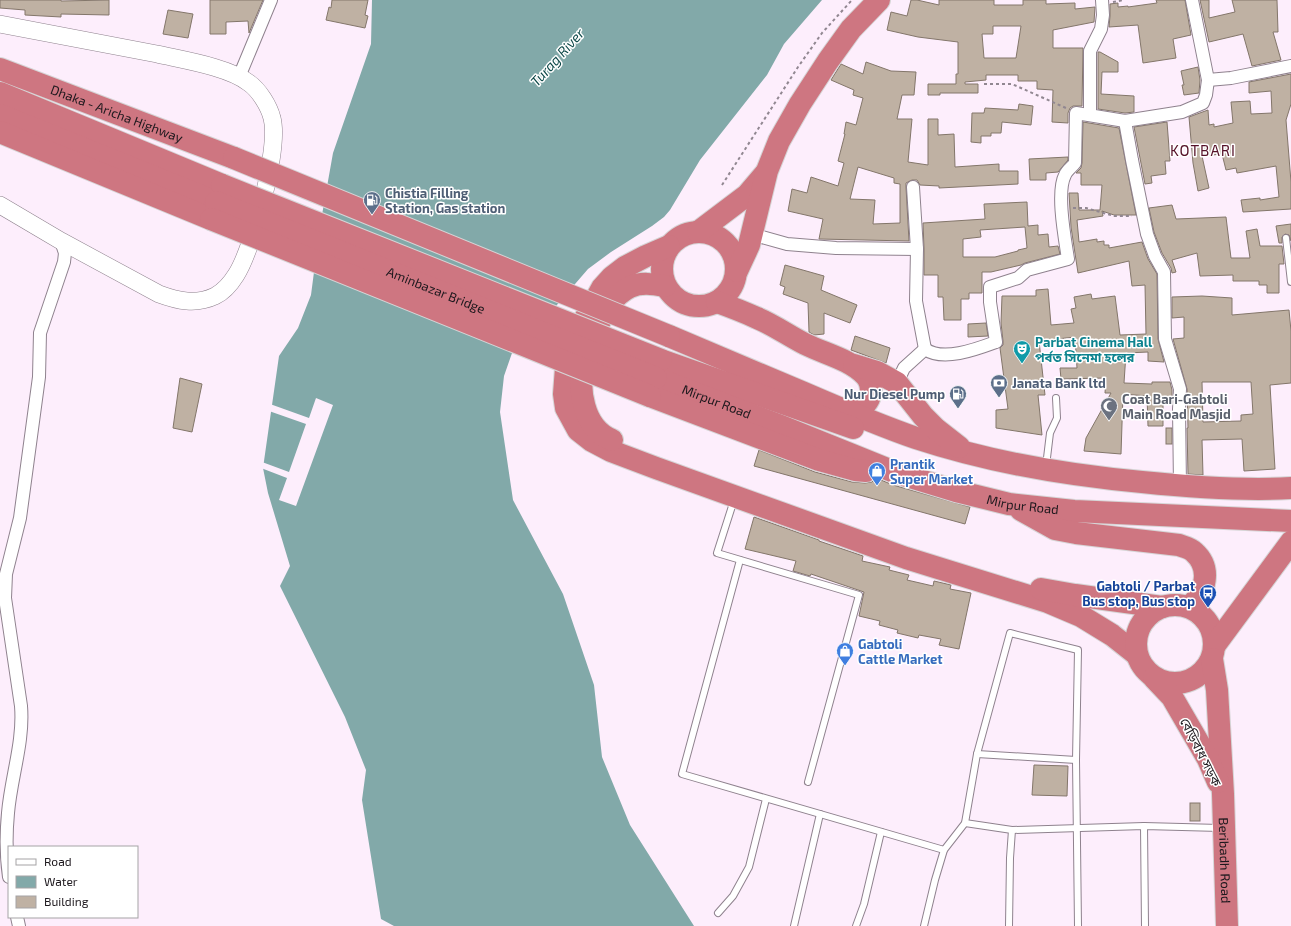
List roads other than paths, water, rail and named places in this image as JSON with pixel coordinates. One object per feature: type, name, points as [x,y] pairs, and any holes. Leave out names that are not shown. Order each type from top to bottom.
[{"type":"highway","points":[[759,318],[741,293],[736,276],[734,256],[726,243],[713,235],[698,232],[685,234],[669,246],[664,255],[662,276],[665,286],[676,299],[692,306],[701,307],[717,302],[725,297],[731,289],[736,276],[749,245],[767,171],[779,141],[800,104],[828,61],[851,29],[878,0]]},
{"type":"highway","name":"Dhaka - Aricha Highway","points":[[0,70],[234,158],[669,336],[851,413]]},
{"type":"highway","name":"Dhaka - Aricha Highway","points":[[0,93],[217,202]]},
{"type":"highway","points":[[0,115],[217,202]]},
{"type":"highway","points":[[0,132],[217,202]]},
{"type":"highway","points":[[698,232],[747,195],[767,171]]},
{"type":"highway","name":"Aminbazar Bridge","points":[[217,202],[656,378]]},
{"type":"highway","points":[[669,246],[625,267],[612,277],[602,288],[581,326],[566,368],[564,394],[566,408],[578,430],[598,445],[656,468],[906,558],[1048,602],[1081,616],[1112,635],[1136,654]]},
{"type":"highway","points":[[665,286],[638,284],[620,293],[609,304],[584,359],[581,376],[581,390],[584,404],[588,416],[595,427],[607,438],[657,458],[967,569],[1027,586],[1075,595],[1162,607]]},
{"type":"highway","points":[[717,302],[759,318],[806,344],[859,369],[866,376],[871,389],[867,402],[862,408],[851,413],[823,418]]},
{"type":"highway","points":[[847,363],[877,372],[897,383],[936,429],[967,453]]},
{"type":"highway","points":[[656,378],[823,418],[922,449],[967,453]]},
{"type":"highway","name":"Mirpur Road","points":[[656,378],[897,473],[956,491],[1009,504],[1074,511],[1291,521]]},
{"type":"highway","points":[[851,413],[915,437],[1009,464],[1113,479],[1180,486],[1228,489],[1291,488]]},
{"type":"highway","points":[[1009,504],[1055,528],[1076,533],[1180,545],[1193,550],[1200,558],[1205,568],[1205,581],[1202,592],[1196,601],[1189,607]]},
{"type":"highway","points":[[1214,652],[1213,632],[1208,622],[1200,613],[1189,607],[1176,604],[1162,607],[1152,612],[1143,620],[1138,630],[1135,642],[1136,654],[1140,663],[1146,672],[1154,678],[1167,683],[1181,683],[1194,679],[1205,671],[1214,652],[1291,542]]},
{"type":"highway","name":"বেড়িবাধ সড়ক","points":[[1214,652],[1223,794]]},
{"type":"highway","name":"বেড়িবাধ সড়ক","points":[[1154,678],[1172,697],[1208,759],[1223,794]]},
{"type":"highway","name":"Beribadh Road","points":[[1223,794],[1227,926]]},
{"type":"street","points":[[239,77],[271,0]]},
{"type":"street","points":[[1090,115],[1090,52],[1101,29],[1102,0]]},
{"type":"street","points":[[913,187],[916,249],[916,300],[925,349],[930,352],[952,355],[978,349],[996,342],[990,302],[990,287],[1018,278],[1027,270],[1068,259],[1061,194],[1062,182],[1065,174],[1075,163],[1076,113],[1125,121],[1182,112],[1202,103],[1206,95],[1208,80],[1192,0]]},
{"type":"street","points":[[0,24],[188,61],[223,70],[250,83],[267,106],[272,118],[274,136],[272,155],[254,231],[244,259],[237,275],[227,287],[216,296],[202,301],[189,302],[175,300],[159,294],[0,205]]},
{"type":"street","points":[[1208,80],[1231,78],[1291,66]]},
{"type":"street","points":[[1125,121],[1147,234],[1155,256],[1164,272],[1165,339],[1180,389],[1178,409],[1180,486]]},
{"type":"street","points":[[751,234],[787,244],[836,248],[916,249]]},
{"type":"street","points":[[8,859],[8,812],[22,723],[21,706],[5,598],[6,574],[20,518],[39,377],[40,333],[64,262],[64,246],[61,240]]},
{"type":"street","points":[[897,383],[904,368],[925,349]]},
{"type":"lane","points":[[1286,238],[1291,282]]},
{"type":"lane","points":[[1045,470],[1050,433],[1057,418],[1056,398]]},
{"type":"lane","points":[[735,496],[717,553],[859,595],[808,782]]},
{"type":"lane","points":[[740,560],[682,774],[944,850]]},
{"type":"lane","points":[[924,926],[934,880],[944,850],[965,823],[977,754],[1010,632],[1078,650],[1076,760],[1078,926]]},
{"type":"lane","points":[[977,754],[1076,760]]},
{"type":"lane","points":[[718,913],[733,896],[750,867],[766,798]]},
{"type":"lane","points":[[794,926],[820,814]]},
{"type":"lane","points":[[965,823],[1012,830],[1144,826],[1224,828]]},
{"type":"lane","points":[[1144,826],[1145,926]]},
{"type":"lane","points":[[1009,926],[1012,830]]},
{"type":"lane","points":[[856,926],[864,904],[881,832]]},
{"type":"water","name":"Turag River","points":[[372,0],[822,0],[784,44],[767,75],[700,160],[670,210],[664,217],[652,226],[611,252],[588,269],[550,313],[519,333],[504,376],[500,412],[513,500],[563,594],[594,685],[602,757],[630,825],[694,926],[394,926],[381,919],[362,800],[366,770],[345,717],[280,586],[290,566],[268,493],[263,468],[279,356],[298,328],[311,295],[320,226],[333,153],[371,44]]},
{"type":"place","name":"Chistia Filling Station, Gas station","points":[[372,215]]},
{"type":"place","name":"Parbat Cinema Hall পর্বত সিনেমা হলের","points":[[1022,364]]},
{"type":"place","name":"Janata Bank ltd","points":[[999,398]]},
{"type":"place","name":"Nur Diesel Pump","points":[[958,409]]},
{"type":"place","name":"Coat Bari-Gabtoli Main Road Masjid","points":[[1109,421]]},
{"type":"place","name":"Prantik Super Market","points":[[877,486]]},
{"type":"place","name":"Gabtoli / Parbat Bus stop, Bus stop","points":[[1208,608]]},
{"type":"place","name":"Gabtoli Cattle Market","points":[[845,666]]},
{"type":"district","name":"KOTBARI","points":[[1203,150]]}]
